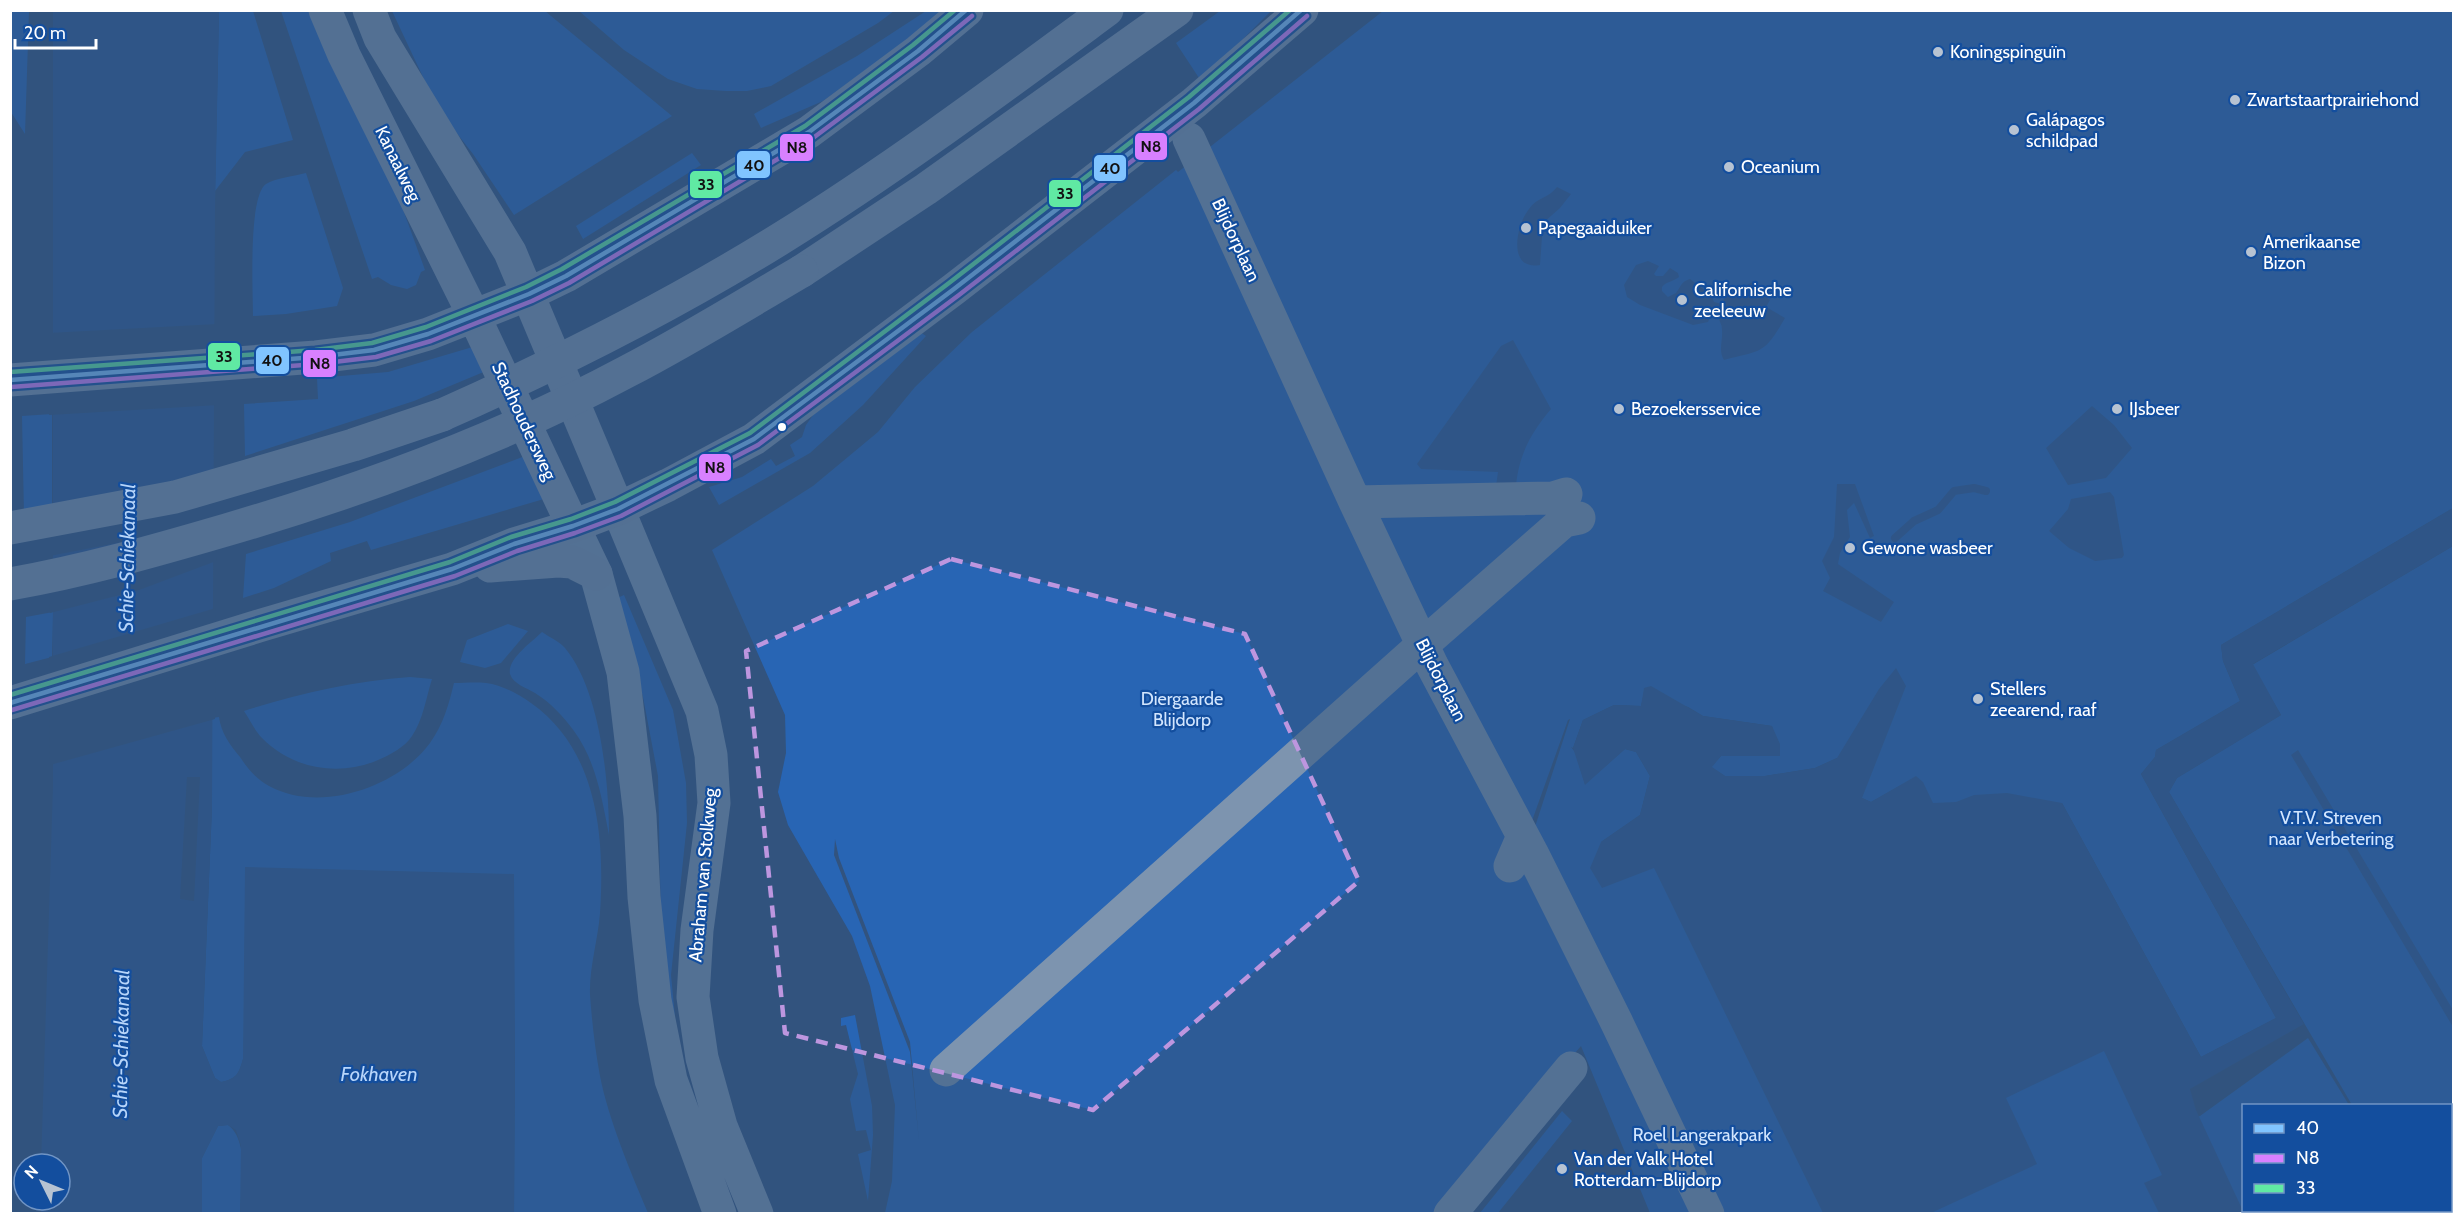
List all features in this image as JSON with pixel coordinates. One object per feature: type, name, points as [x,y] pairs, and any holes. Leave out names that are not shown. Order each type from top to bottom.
[{"type":"highway","points":[[10,528],[175,497],[258,474],[442,415],[535,374],[641,320],[779,240],[885,171],[1107,10]]},
{"type":"main road","name":"Kanaalweg","points":[[325,10],[350,66],[474,316]]},
{"type":"main road","points":[[369,10],[380,38],[510,252],[618,509]]},
{"type":"main road","points":[[10,380],[316,357],[374,350],[428,334],[529,294],[566,276],[809,132],[918,51],[967,10]]},
{"type":"main road","points":[[10,584],[90,568],[140,555],[340,496],[455,450],[615,378],[713,324],[822,258],[926,189],[1177,10]]},
{"type":"main road","points":[[10,703],[452,569],[514,544],[618,509],[754,439],[954,289],[1194,103],[1302,10]]},
{"type":"main road","name":"Stadhoudersweg","points":[[474,316],[573,526]]},
{"type":"main road","points":[[452,569],[558,561],[572,562],[596,574]]},
{"type":"street","name":"Blijdorplaan","points":[[1189,139],[1423,645],[1617,1023],[1708,1214]]},
{"type":"street","points":[[946,1070],[1564,521],[1573,506],[1553,498],[1355,502]]},
{"type":"street","name":"Abraham van Stolkweg","points":[[618,509],[702,711],[709,744],[714,803],[697,930],[693,997],[702,1058],[721,1126],[756,1214]]},
{"type":"street","points":[[573,526],[596,574],[623,672],[640,816],[644,897],[655,1000],[671,1080],[720,1214]]},
{"type":"street","points":[[1510,866],[1523,836]]},
{"type":"street","points":[[1450,1214],[1571,1068]]},
{"type":"highlighted area","points":[[951,559],[1245,634],[1359,881],[1093,1110],[785,1033],[746,651]]},
{"type":"green space","points":[[11,10],[29,11],[25,134],[11,112]]},
{"type":"green space","points":[[219,11],[253,11],[293,140],[245,152],[215,191]]},
{"type":"green space","points":[[281,11],[331,11],[425,270],[421,272],[416,285],[407,289],[391,285],[378,277],[372,279]]},
{"type":"green space","points":[[392,11],[545,11],[672,116],[514,215],[473,154],[438,109]]},
{"type":"green space","points":[[579,11],[894,11],[878,23],[771,86],[747,91],[726,91],[697,89],[668,79],[624,50]]},
{"type":"green space","points":[[926,11],[948,11],[823,101],[761,128],[754,114],[857,56]]},
{"type":"green space","points":[[1220,11],[1271,11],[1201,81],[1176,43]]},
{"type":"green space","name":"Diergaarde Blijdorp","points":[[1383,11],[2453,11],[2453,508],[2221,645],[2223,661],[2240,701],[2156,750],[2155,757],[2141,774],[2276,1018],[2201,1057],[2062,803],[1935,811],[1903,784],[1871,802],[1862,798],[1837,758],[1815,768],[1765,776],[1725,776],[1711,767],[1721,756],[1780,756],[1772,726],[1703,716],[1688,707],[1644,693],[1641,706],[1614,705],[1583,720],[1573,748],[1571,747],[1575,752],[1585,784],[1625,749],[1636,752],[1650,776],[1640,815],[1601,842],[1653,859],[2103,1043],[2147,1136],[2200,1116],[2308,1038],[2348,1104],[2242,1104],[2242,1212],[2411,1213],[1650,1213],[1581,1046],[1437,1213],[885,1213],[892,1181],[895,1105],[870,986],[852,936],[788,825],[778,792],[786,753],[785,715],[712,550],[813,486],[878,432],[915,387],[972,332],[1176,170],[1178,172]],"holes":[[[1570,719],[1533,833],[1528,832]],[[835,839],[839,858],[910,1042],[919,1141],[910,1052],[834,855]]]},
{"type":"green space","points":[[692,153],[701,165],[583,239],[576,226]]},
{"type":"green space","points":[[306,173],[343,288],[337,306],[286,314],[253,316],[254,225],[260,192],[270,182]]},
{"type":"green space","points":[[917,330],[926,336],[863,405],[810,453],[719,505],[709,487],[742,477],[771,459],[776,466],[795,456],[790,445],[802,437],[806,425],[823,401]]},
{"type":"green space","points":[[476,346],[486,371],[414,401],[245,456],[244,404],[318,399],[317,378],[388,372]]},
{"type":"green space","points":[[52,414],[52,509],[24,514],[22,416]]},
{"type":"green space","points":[[525,456],[544,499],[371,550],[367,541],[330,553],[331,561],[274,588],[243,598],[246,554],[350,522]]},
{"type":"green space","name":"V.T.V. Streven naar Verbetering","points":[[2453,546],[2453,1213],[2414,1212],[2452,1212],[2452,1104],[2351,1104],[2169,792],[2177,778],[2281,715],[2252,665]]},
{"type":"green space","points":[[624,595],[673,710],[686,783],[687,823],[671,975],[679,1059],[692,1104],[734,1213],[726,1213],[703,1157],[682,1101],[670,1051],[662,975],[658,776],[643,697],[627,636],[613,600]]},
{"type":"green space","points":[[53,612],[52,657],[25,664],[26,617]]},
{"type":"green space","points":[[508,624],[528,631],[501,663],[485,668],[460,662],[467,640]]},
{"type":"green space","points":[[542,632],[565,648],[587,687],[604,763],[609,835],[597,781],[582,743],[556,710],[541,697],[517,683],[510,674],[510,668],[516,657]]},
{"type":"green space","points":[[410,677],[432,679],[416,730],[409,740],[397,750],[363,765],[332,769],[302,763],[287,757],[262,738],[244,711],[326,689]]},
{"type":"green space","points":[[454,683],[492,684],[521,696],[553,722],[571,745],[584,770],[598,826],[601,855],[600,913],[590,985],[597,1056],[614,1127],[648,1213],[514,1213],[515,1031],[243,1059],[236,1075],[221,1082],[215,1078],[202,1046],[212,807],[212,718],[219,717],[229,743],[249,770],[264,783],[289,794],[311,797],[334,796],[357,792],[378,783],[399,772],[416,759],[439,729]]},
{"type":"green space","points":[[855,1015],[872,1106],[873,1135],[868,1201],[858,1154],[871,1150],[866,1130],[856,1131],[850,1099],[858,1074],[846,1025],[841,1026],[841,1018]]},
{"type":"green space","points":[[1562,1111],[1572,1121],[1498,1213],[1480,1213]]},
{"type":"green space","points":[[228,1125],[235,1132],[242,1153],[240,1213],[202,1214],[202,1158],[218,1126]]},
{"type":"water","points":[[53,11],[219,11],[215,210],[212,807],[202,1046],[215,1078],[221,1082],[237,1075],[243,1059],[245,867],[514,874],[514,1213],[240,1213],[241,1146],[236,1130],[228,1125],[218,1126],[202,1158],[202,1213],[41,1214],[41,1212],[72,1212],[72,1152],[41,1152],[53,785]]},
{"type":"water","points":[[1557,187],[1571,194],[1560,208],[1543,223],[1540,265],[1530,265],[1523,261],[1517,245],[1524,216],[1532,205]]},
{"type":"water","points":[[1648,261],[1659,266],[1654,274],[1656,276],[1663,276],[1670,268],[1678,273],[1679,277],[1662,287],[1662,291],[1668,297],[1676,293],[1682,283],[1690,279],[1711,295],[1714,302],[1722,304],[1726,295],[1755,281],[1760,293],[1770,300],[1766,307],[1785,318],[1772,339],[1761,349],[1724,360],[1721,353],[1722,330],[1719,315],[1712,313],[1708,322],[1693,325],[1640,305],[1627,297],[1624,285],[1636,265]]},
{"type":"water","points":[[1513,340],[1551,409],[1527,445],[1520,464],[1516,486],[1496,486],[1498,472],[1421,469],[1417,464],[1501,346]]},
{"type":"water","points":[[2092,406],[2114,425],[2132,448],[2106,478],[2068,485],[2046,448]]},
{"type":"water","points":[[1837,484],[1855,484],[1874,536],[1870,538],[1854,503],[1847,510],[1850,537],[1840,553],[1838,564],[1894,602],[1881,622],[1823,591],[1830,578],[1822,561],[1834,537]]},
{"type":"water","points":[[2110,492],[2114,497],[2124,555],[2122,558],[2095,561],[2069,548],[2049,531],[2068,509],[2071,499]]},
{"type":"water","points":[[2453,508],[2453,546],[2253,664],[2281,715],[2177,778],[2169,792],[2304,1024],[2190,1089],[2196,1110],[2244,1213],[2159,1213],[2144,1183],[2162,1175],[2104,1051],[2006,1098],[2037,1164],[1931,1213],[1823,1213],[1654,868],[1602,888],[1590,868],[1601,842],[1640,815],[1650,776],[1636,752],[1625,749],[1585,785],[1573,748],[1583,720],[1614,705],[1641,706],[1644,688],[1651,686],[1703,716],[1772,726],[1780,744],[1780,756],[1721,756],[1712,767],[1725,776],[1765,776],[1815,768],[1837,758],[1879,689],[1896,668],[1906,686],[1862,798],[1871,802],[1916,776],[1923,782],[1933,803],[1956,802],[1974,795],[2007,793],[2062,803],[2201,1057],[2276,1018],[2141,774],[2155,757],[2156,750],[2240,701],[2223,661],[2221,645]]},
{"type":"water","points":[[2298,750],[2453,1010],[2453,1027],[2291,755]]},
{"type":"pier","points":[[218,324],[218,405],[49,415],[49,333]]},
{"type":"pier","points":[[217,471],[217,518],[117,543],[49,556],[49,510]]},
{"type":"pier","points":[[217,520],[216,561],[139,590],[50,613],[49,567]]},
{"type":"pier","points":[[216,608],[215,719],[50,765],[49,657]]},
{"type":"pier","points":[[187,777],[200,777],[194,901],[180,899]]},
{"type":"waterway","points":[[1895,538],[1914,521],[1938,510],[1954,491],[1974,488],[1986,491]]},
{"type":"transit line","name":"33","points":[[10,372],[315,350],[372,343],[426,327],[526,287],[562,269],[805,126],[913,45],[955,10]]},
{"type":"transit line","name":"40","points":[[10,380],[316,357],[374,350],[428,334],[529,294],[566,276],[809,132],[918,51],[966,10]]},
{"type":"transit line","name":"33","points":[[10,695],[450,562],[511,537],[571,519],[615,502],[750,433],[949,283],[1189,97],[1290,10]]},
{"type":"transit line","name":"40","points":[[10,703],[452,569],[514,544],[618,509],[754,439],[954,289],[1194,103],[1301,10]]},
{"type":"transit line","name":"N8","points":[[11,387],[317,364],[376,357],[431,341],[532,301],[569,283],[813,138],[922,57],[972,16]]},
{"type":"transit line","name":"N8","points":[[12,710],[455,576],[517,551],[621,516],[758,445],[959,295],[1199,109],[1307,16]]},
{"type":"place","name":"Koningspinguïn","points":[[1938,52]]},
{"type":"place","name":"Zwartstaartprairiehond","points":[[2235,100]]},
{"type":"place","name":"Galápagos schildpad","points":[[2014,130]]},
{"type":"place","name":"Oceanium","points":[[1729,167]]},
{"type":"place","name":"Papegaaiduiker","points":[[1526,228]]},
{"type":"place","name":"Amerikaanse Bizon","points":[[2251,252]]},
{"type":"place","name":"Californische zeeleeuw","points":[[1682,300]]},
{"type":"place","name":"Bezoekersservice","points":[[1619,409]]},
{"type":"place","name":"IJsbeer","points":[[2117,409]]},
{"type":"place","name":"Gewone wasbeer","points":[[1850,548]]},
{"type":"place","name":"Stellers zeearend, raaf","points":[[1978,699]]},
{"type":"place","name":"Van der Valk Hotel Rotterdam-Blijdorp","points":[[1562,1169]]},
{"type":"water label","name":"Schie-Schiekanaal","points":[[127,558]]},
{"type":"water label","name":"Schie-Schiekanaal","points":[[121,1044]]},
{"type":"water label","name":"Fokhaven","points":[[379,1074]]},
{"type":"park label","name":"Roel Langerakpark","points":[[1702,1135]]}]
